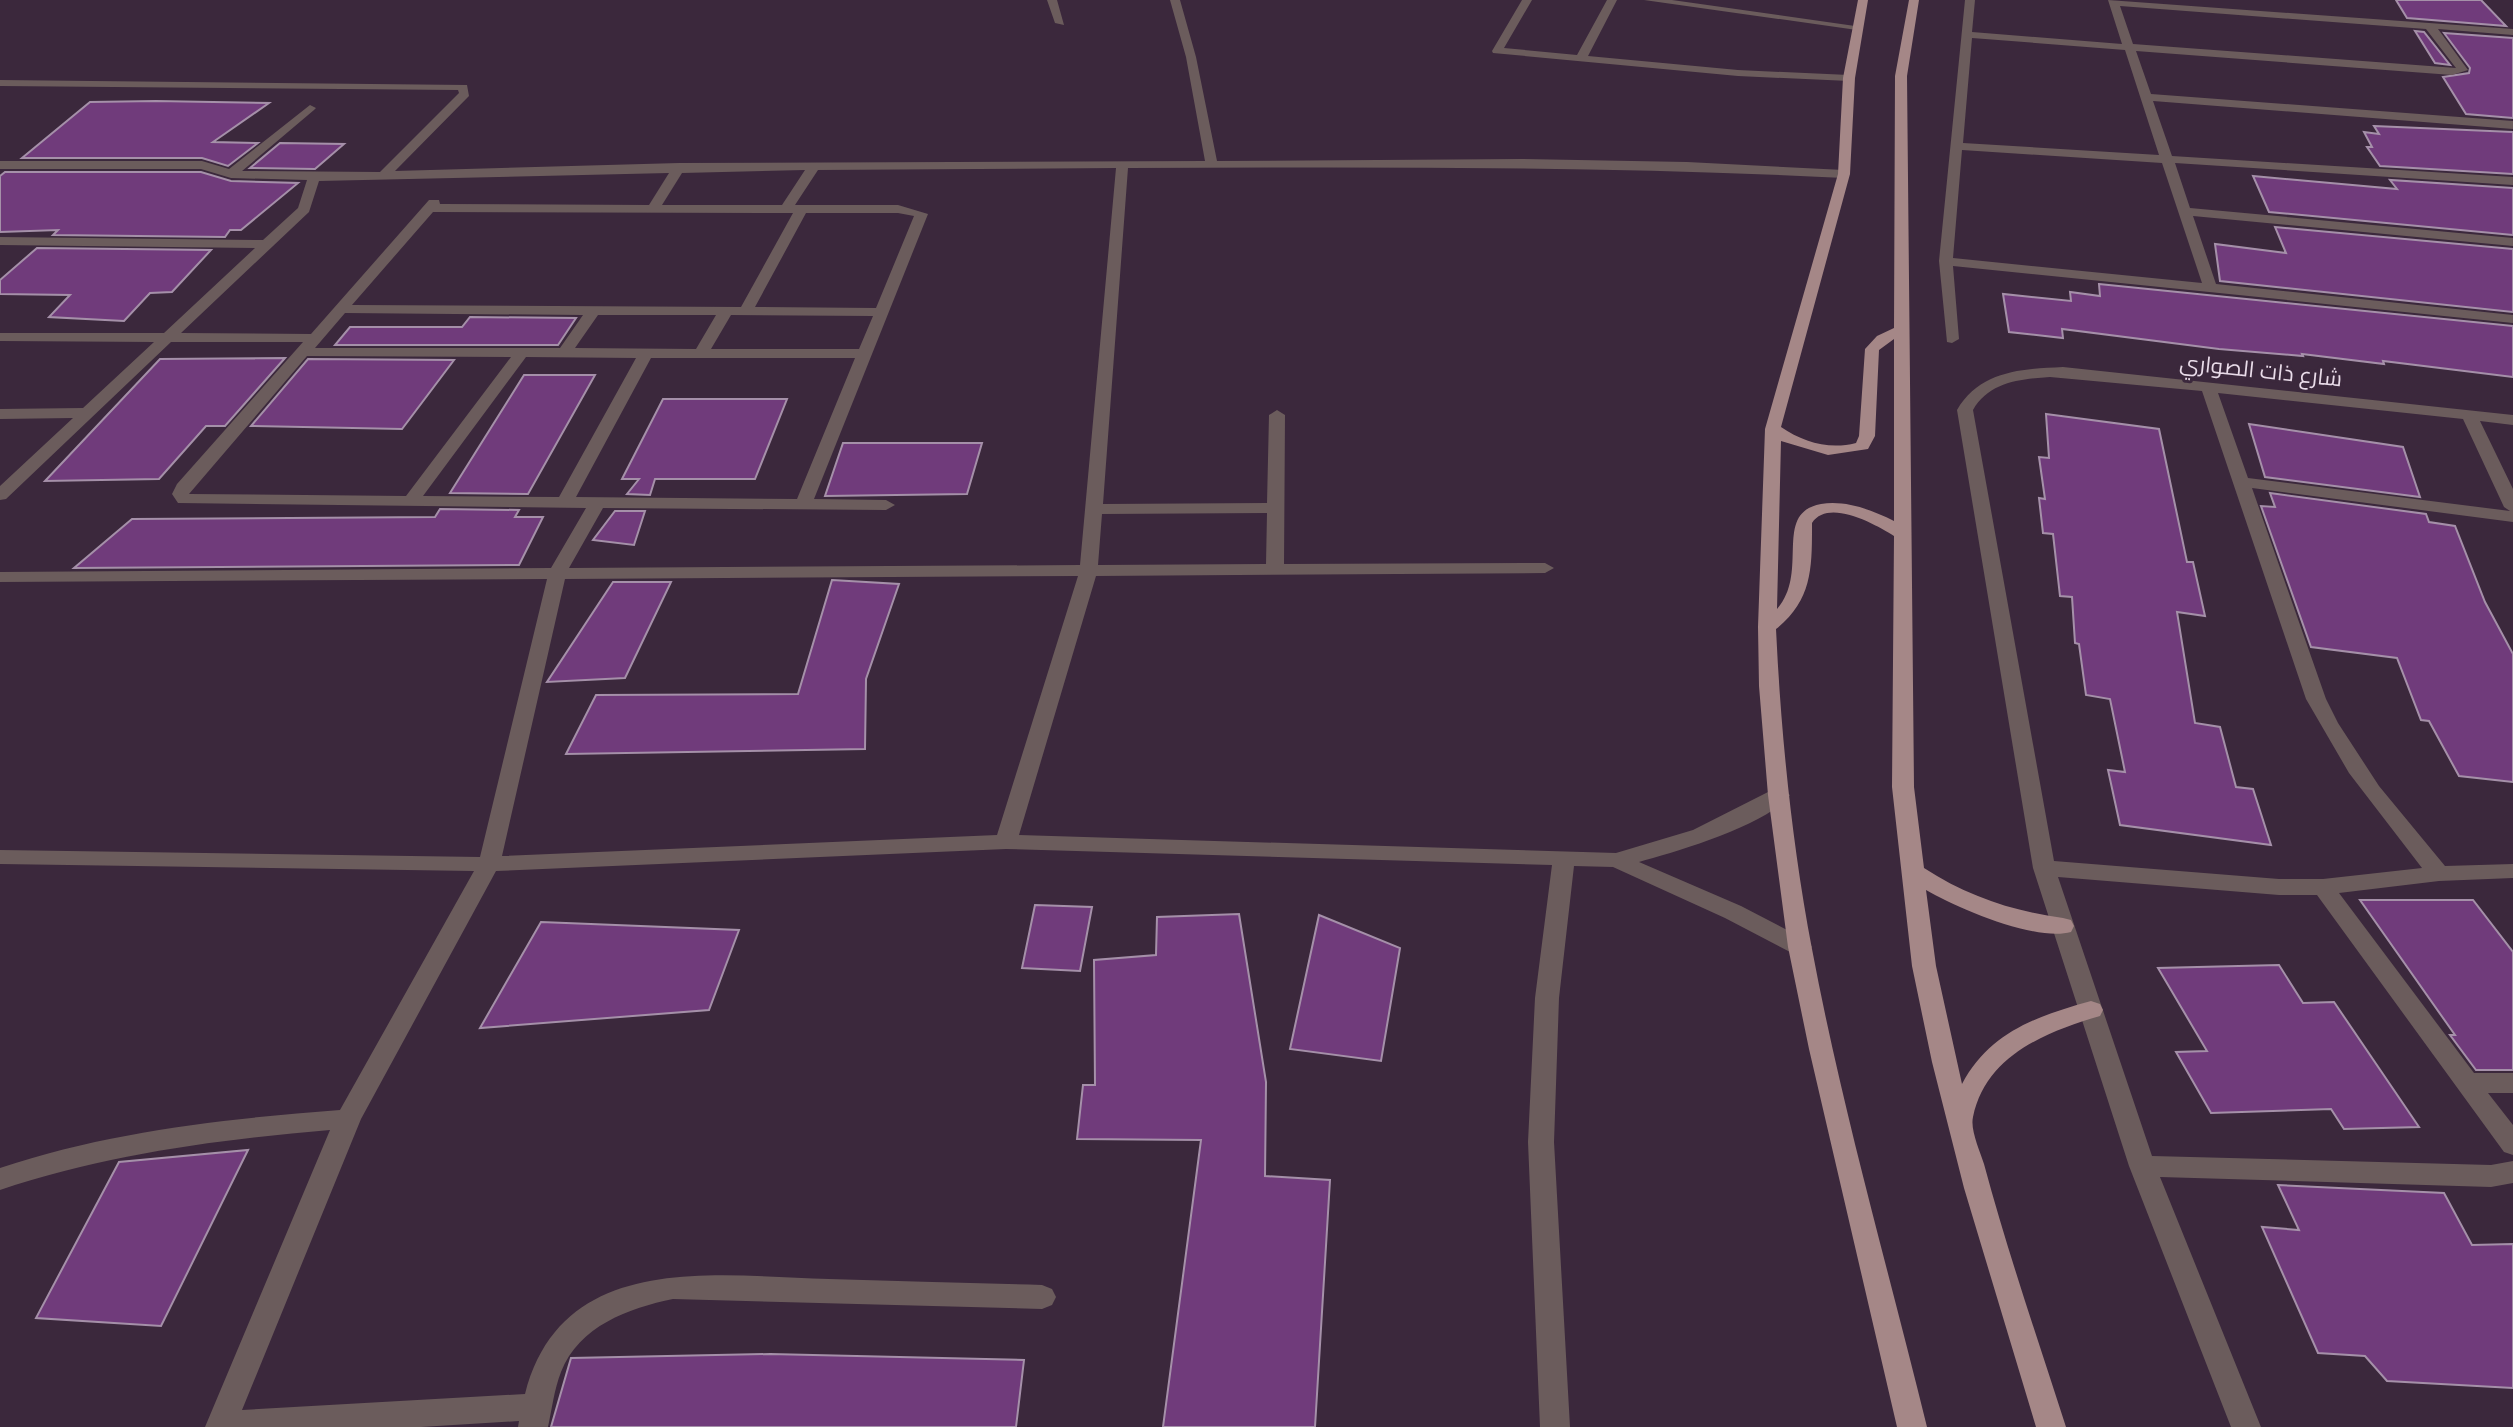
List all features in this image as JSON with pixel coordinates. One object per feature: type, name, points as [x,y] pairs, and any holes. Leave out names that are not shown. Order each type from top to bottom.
[{"type":"main road","points":[[1863,0],[1849,78],[1844,174],[1773,429],[1767,627],[1769,686],[1779,795],[1800,947],[1821,1049],[1912,1427]]},
{"type":"main road","points":[[1914,0],[1901,76],[1903,787],[1924,966],[1959,1121],[2051,1427]]},
{"type":"main road","points":[[1773,429],[1792,441],[1818,448],[1844,451],[1862,446],[1867,436],[1872,349],[1882,339],[1900,331]]},
{"type":"main road","points":[[1767,627],[1789,610],[1800,591],[1803,523],[1807,515],[1828,509],[1856,512],[1890,525],[1903,534]]},
{"type":"main road","points":[[1913,871],[1956,898],[1981,909],[2063,926]]},
{"type":"main road","points":[[1959,1121],[1967,1094],[1981,1069],[2002,1048],[2027,1031],[2057,1018],[2091,1010]]},
{"type":"street","points":[[1052,0],[1060,23]]},
{"type":"street","points":[[1175,0],[1191,57],[1212,165]]},
{"type":"street","points":[[1527,0],[1497,51],[1738,73],[1849,78]]},
{"type":"street","points":[[1580,60],[1612,0]]},
{"type":"street","points":[[1649,0],[1857,27]]},
{"type":"street","points":[[1952,339],[1946,261],[1970,0]]},
{"type":"street","points":[[2211,289],[2113,1],[2513,32]]},
{"type":"street","points":[[1968,35],[2437,71],[2463,70],[2429,25]]},
{"type":"street","points":[[0,83],[463,87],[465,94],[384,175]]},
{"type":"street","points":[[2146,97],[2508,125],[2513,136]]},
{"type":"street","points":[[231,174],[310,108]]},
{"type":"street","points":[[1957,146],[2513,181]]},
{"type":"street","points":[[0,165],[202,165],[231,174],[314,177],[679,167],[1605,164],[1844,174]]},
{"type":"street","points":[[746,311],[814,166]]},
{"type":"street","points":[[1006,842],[1089,570],[1122,166]]},
{"type":"street","points":[[653,209],[679,167]]},
{"type":"street","points":[[0,495],[83,413],[304,209],[314,177]]},
{"type":"street","points":[[804,504],[921,214],[898,209],[432,206],[180,494],[193,502],[886,505]]},
{"type":"street","points":[[2185,211],[2513,242]]},
{"type":"street","points":[[0,241],[266,244]]},
{"type":"street","points":[[1946,261],[2513,319]]},
{"type":"street","points":[[340,309],[882,312]]},
{"type":"street","points":[[564,353],[593,311]]},
{"type":"street","points":[[701,353],[726,311]]},
{"type":"street","points":[[0,337],[315,338]]},
{"type":"street","points":[[303,352],[864,354]]},
{"type":"street","points":[[410,502],[522,353]]},
{"type":"street","points":[[564,503],[646,353]]},
{"type":"street","name":"شارع ذات الصواري","points":[[2044,868],[1966,421],[1969,400],[1988,385],[2003,379],[2063,372],[2513,420]]},
{"type":"street","points":[[2208,387],[2316,699],[2329,727],[2342,750],[2439,874]]},
{"type":"street","points":[[0,414],[83,413]]},
{"type":"street","points":[[1275,569],[1277,415]]},
{"type":"street","points":[[2469,415],[2513,507]]},
{"type":"street","points":[[2241,482],[2513,517]]},
{"type":"street","points":[[597,503],[557,574],[489,864],[348,1119],[220,1426],[535,1417],[551,1361],[572,1332],[602,1308],[637,1293],[673,1287],[1042,1297]]},
{"type":"street","points":[[1093,509],[1276,508]]},
{"type":"street","points":[[0,577],[1545,568]]},
{"type":"street","points":[[0,857],[489,864],[1006,842],[1616,860],[1691,840],[1724,827],[1779,795]]},
{"type":"street","points":[[1555,1427],[1541,1142],[1547,998],[1564,859]]},
{"type":"street","points":[[1616,860],[1733,912],[1800,947]]},
{"type":"street","points":[[2246,1427],[2142,1166],[2044,868],[2279,887],[2323,887],[2439,874],[2513,871]]},
{"type":"street","points":[[2323,887],[2513,1145]]},
{"type":"street","points":[[2467,1083],[2513,1083]]},
{"type":"street","points":[[0,1179],[83,1152],[164,1135],[348,1119]]},
{"type":"street","points":[[2142,1166],[2491,1176],[2513,1172]]},
{"type":"building","points":[[2396,0],[2481,0],[2506,26],[2407,18]]},
{"type":"building","points":[[2415,31],[2424,32],[2450,65],[2435,63]]},
{"type":"building","points":[[2444,33],[2513,38],[2513,118],[2466,114],[2443,77],[2469,73],[2470,68]]},
{"type":"building","points":[[90,102],[269,103],[213,142],[258,143],[228,166],[202,158],[22,158]]},
{"type":"building","points":[[2374,126],[2513,132],[2513,174],[2380,166],[2367,147],[2372,147],[2364,132],[2379,134]]},
{"type":"building","points":[[280,143],[344,144],[315,169],[250,168]]},
{"type":"building","points":[[5,172],[201,172],[231,181],[298,183],[241,230],[230,230],[225,237],[53,235],[58,230],[0,232],[0,176]]},
{"type":"building","points":[[2253,176],[2397,189],[2390,180],[2513,188],[2513,235],[2269,212]]},
{"type":"building","points":[[2275,227],[2513,249],[2513,312],[2220,281],[2215,244],[2286,253]]},
{"type":"building","points":[[37,248],[211,250],[172,292],[150,293],[124,321],[49,317],[70,295],[0,294],[0,280]]},
{"type":"building","points":[[2099,284],[2513,326],[2513,377],[2383,361],[2384,364],[2302,354],[2219,349],[2062,329],[2063,338],[2009,332],[2003,294],[2071,301],[2070,292],[2100,296]]},
{"type":"building","points":[[470,317],[576,318],[558,345],[335,345],[350,327],[462,327]]},
{"type":"building","points":[[285,358],[225,426],[206,426],[159,479],[45,481],[160,359]]},
{"type":"building","points":[[308,359],[454,360],[402,429],[251,426]]},
{"type":"building","points":[[524,375],[595,375],[528,494],[450,493]]},
{"type":"building","points":[[663,399],[787,399],[755,479],[655,479],[650,495],[627,494],[639,479],[622,479]]},
{"type":"building","points":[[2046,414],[2159,429],[2187,562],[2193,562],[2205,616],[2177,612],[2195,723],[2220,727],[2236,787],[2253,789],[2271,845],[2120,825],[2108,770],[2125,772],[2110,699],[2086,695],[2079,644],[2075,643],[2072,597],[2060,596],[2053,534],[2043,533],[2039,498],[2045,499],[2039,457],[2049,458]]},
{"type":"building","points":[[2249,424],[2403,447],[2420,497],[2265,477]]},
{"type":"building","points":[[843,443],[982,443],[967,494],[825,496]]},
{"type":"building","points":[[2270,493],[2426,514],[2429,522],[2455,526],[2485,602],[2513,654],[2513,782],[2459,776],[2429,721],[2421,720],[2397,658],[2311,647],[2261,506],[2275,507]]},
{"type":"building","points":[[440,509],[519,510],[515,517],[543,517],[519,565],[74,568],[132,519],[435,517]]},
{"type":"building","points":[[615,511],[645,511],[634,545],[593,540]]},
{"type":"building","points":[[832,580],[899,584],[866,679],[865,749],[566,754],[596,695],[798,694]]},
{"type":"building","points":[[613,582],[671,582],[625,678],[547,682]]},
{"type":"building","points":[[2360,900],[2473,900],[2513,952],[2513,1070],[2476,1070]]},
{"type":"building","points":[[1035,905],[1092,907],[1080,971],[1022,968]]},
{"type":"building","points":[[1239,914],[1266,1082],[1265,1176],[1330,1180],[1315,1427],[1163,1427],[1201,1140],[1077,1139],[1083,1085],[1095,1085],[1094,960],[1156,955],[1157,917]]},
{"type":"building","points":[[1319,915],[1400,948],[1381,1061],[1290,1049]]},
{"type":"building","points":[[541,922],[739,930],[709,1010],[480,1028]]},
{"type":"building","points":[[2279,965],[2303,1003],[2334,1002],[2419,1127],[2344,1129],[2331,1109],[2211,1113],[2176,1052],[2207,1051],[2158,968]]},
{"type":"building","points":[[248,1150],[161,1326],[36,1318],[119,1162]]},
{"type":"building","points":[[2278,1185],[2444,1193],[2472,1245],[2513,1244],[2513,1388],[2387,1381],[2365,1356],[2318,1353],[2262,1227],[2299,1230]]},
{"type":"building","points":[[770,1354],[1024,1360],[1016,1427],[551,1427],[571,1358]]}]
